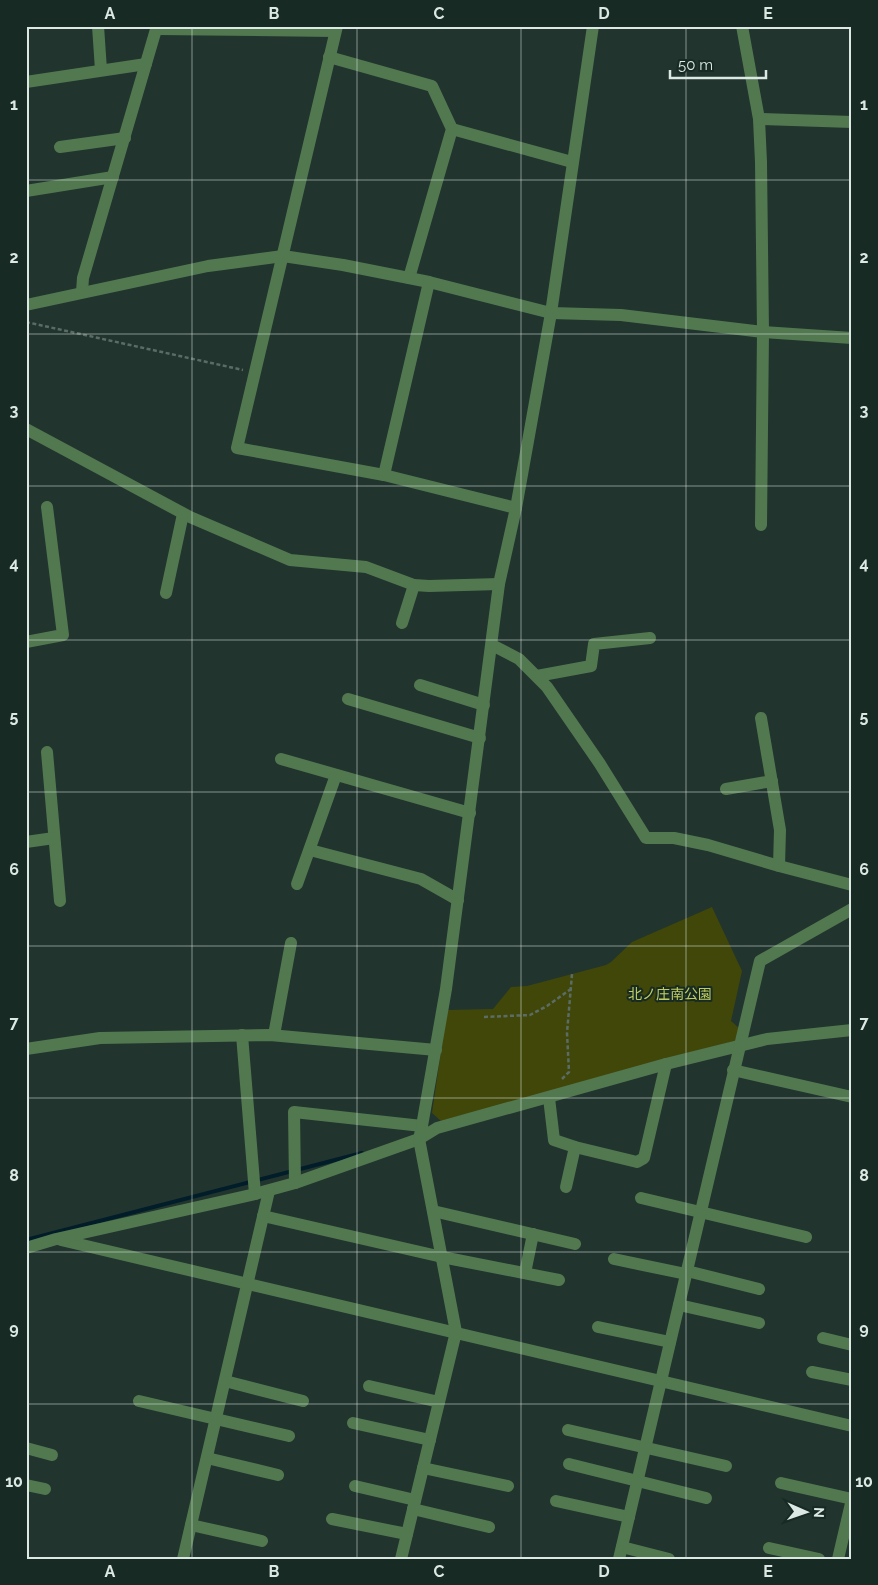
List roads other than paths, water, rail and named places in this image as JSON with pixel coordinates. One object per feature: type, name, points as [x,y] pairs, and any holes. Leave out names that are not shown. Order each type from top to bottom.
[{"type":"street","points":[[98,26],[101,70]]},
{"type":"street","points":[[401,1559],[456,1332],[419,1140],[446,988],[499,584],[516,508],[551,313],[593,26]]},
{"type":"street","points":[[742,26],[758,119],[763,332],[762,524]]},
{"type":"street","points":[[82,292],[83,278],[157,28],[336,29],[237,448],[384,475],[516,508]]},
{"type":"street","points":[[329,57],[432,86],[452,130],[410,278]]},
{"type":"street","points":[[26,82],[146,64]]},
{"type":"street","points":[[758,119],[852,122]]},
{"type":"street","points":[[452,130],[572,162]]},
{"type":"street","points":[[60,147],[124,138]]},
{"type":"street","points":[[26,191],[113,177]]},
{"type":"street","points":[[26,305],[208,266],[283,256],[410,278],[551,313],[621,315],[763,332],[852,338]]},
{"type":"street","points":[[384,475],[428,282]]},
{"type":"street","points":[[26,429],[183,514],[290,560],[366,568],[414,584],[429,586],[499,584]]},
{"type":"street","points":[[26,642],[63,635],[47,508]]},
{"type":"street","points":[[166,593],[183,514]]},
{"type":"street","points":[[402,624],[414,584]]},
{"type":"street","points":[[536,676],[591,666],[594,644],[650,638]]},
{"type":"street","points":[[492,644],[519,659],[564,710],[646,838],[674,838],[708,845],[852,885]]},
{"type":"street","points":[[420,685],[484,705]]},
{"type":"street","points":[[348,699],[480,738]]},
{"type":"street","points":[[761,718],[780,830],[779,866]]},
{"type":"street","points":[[47,752],[60,901]]},
{"type":"street","points":[[281,759],[470,813]]},
{"type":"street","points":[[298,884],[336,775]]},
{"type":"street","points":[[726,789],[772,781]]},
{"type":"street","points":[[26,842],[54,838]]},
{"type":"street","points":[[310,850],[421,879],[458,900]]},
{"type":"street","points":[[669,1559],[620,1553],[760,961],[852,909]]},
{"type":"street","points":[[274,1035],[291,943]]},
{"type":"street","points":[[26,1248],[56,1239],[295,1184],[419,1140],[437,1128],[666,1064],[767,1039],[852,1030]]},
{"type":"street","points":[[242,1035],[256,1194]]},
{"type":"street","points":[[26,1049],[100,1038],[274,1035],[436,1050]]},
{"type":"street","points":[[549,1098],[554,1140],[637,1162],[644,1158],[666,1064]]},
{"type":"street","points":[[734,1070],[852,1097]]},
{"type":"street","points":[[295,1184],[294,1112],[422,1126]]},
{"type":"street","points":[[566,1188],[575,1147]]},
{"type":"street","points":[[183,1559],[269,1190]]},
{"type":"street","points":[[641,1198],[806,1236]]},
{"type":"street","points":[[433,1211],[575,1244]]},
{"type":"street","points":[[263,1216],[442,1257],[559,1280]]},
{"type":"street","points":[[526,1273],[533,1234]]},
{"type":"street","points":[[56,1239],[852,1426]]},
{"type":"street","points":[[614,1259],[686,1272],[759,1289]]},
{"type":"street","points":[[678,1305],[759,1323]]},
{"type":"street","points":[[598,1327],[670,1342]]},
{"type":"street","points":[[823,1338],[852,1345]]},
{"type":"street","points":[[812,1372],[852,1380]]},
{"type":"street","points":[[225,1381],[303,1402]]},
{"type":"street","points":[[369,1386],[439,1402]]},
{"type":"street","points":[[139,1400],[290,1436]]},
{"type":"street","points":[[353,1422],[430,1440]]},
{"type":"street","points":[[568,1430],[726,1466]]},
{"type":"street","points":[[26,1448],[52,1455]]},
{"type":"street","points":[[207,1458],[278,1476]]},
{"type":"street","points":[[569,1464],[706,1498]]},
{"type":"street","points":[[423,1468],[508,1486]]},
{"type":"street","points":[[781,1483],[852,1499],[838,1559]]},
{"type":"street","points":[[26,1485],[45,1489]]},
{"type":"street","points":[[355,1486],[489,1527]]},
{"type":"street","points":[[556,1501],[629,1516]]},
{"type":"street","points":[[332,1519],[407,1534]]},
{"type":"street","points":[[191,1525],[262,1541]]},
{"type":"street","points":[[769,1548],[819,1559]]},
{"type":"waterway","points":[[26,1240],[362,1153]]},
{"type":"park label","name":"北ノ庄南公園","points":[[670,994]]}]
